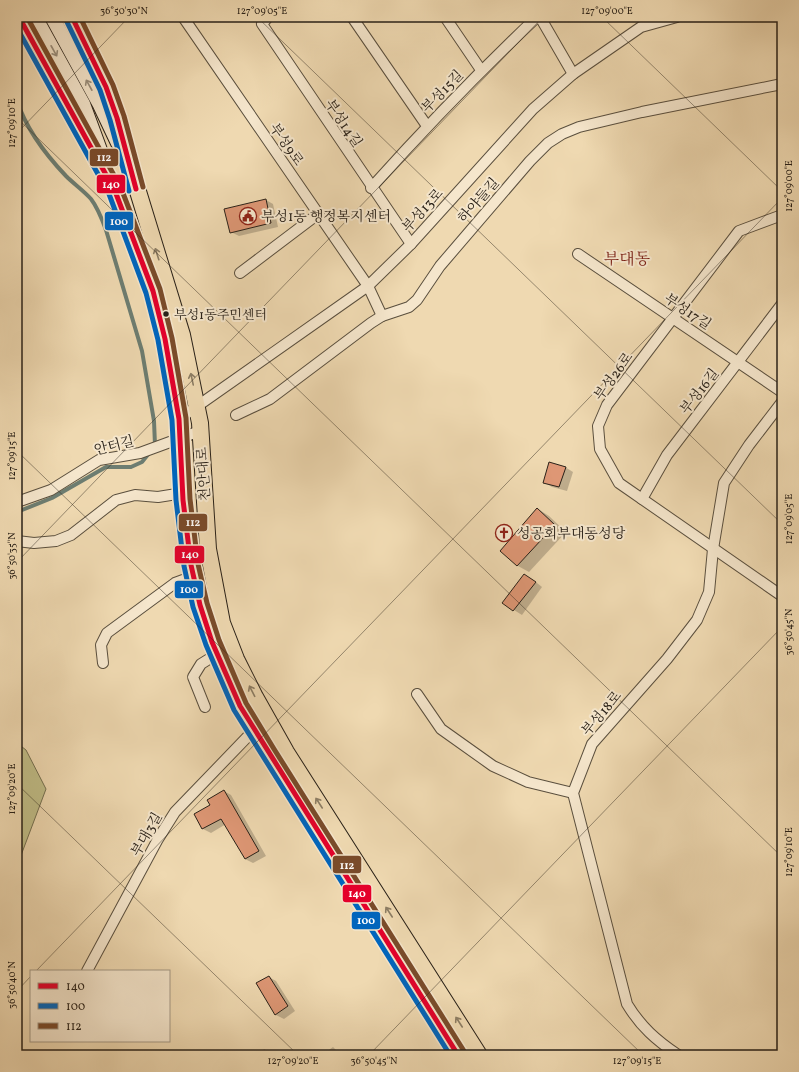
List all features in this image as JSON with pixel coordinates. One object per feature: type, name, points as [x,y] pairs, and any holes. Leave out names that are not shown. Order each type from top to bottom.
[{"type":"main road","points":[[19,17],[115,191]]},
{"type":"main road","name":"천안대로","points":[[35,17],[83,104],[153,291],[165,339],[179,419],[183,493],[194,576],[200,605],[217,654],[240,706],[254,730],[458,1055]]},
{"type":"main road","name":"천안대로","points":[[52,17],[100,105],[130,170],[182,335],[198,406],[208,549],[222,623],[236,659],[255,698],[286,752],[479,1055]]},
{"type":"main road","points":[[72,17],[106,87],[117,118],[130,170]]},
{"type":"street","name":"부성9로","points":[[183,17],[368,286],[382,316]]},
{"type":"street","points":[[352,17],[427,126]]},
{"type":"street","points":[[445,17],[481,70]]},
{"type":"street","points":[[538,17],[573,74]]},
{"type":"street","name":"부성15길","points":[[371,188],[427,126],[481,70],[538,17]]},
{"type":"street","name":"부성13로","points":[[179,419],[368,286],[411,244],[533,110],[573,74],[641,26],[677,17]]},
{"type":"street","name":"부성14길","points":[[262,19],[371,188],[411,244]]},
{"type":"street","name":"하야들길","points":[[236,415],[270,399],[382,316],[409,307],[417,300],[440,266],[530,161],[548,143],[562,134],[579,127],[642,112],[782,84]]},
{"type":"street","points":[[240,273],[318,214]]},
{"type":"street","name":"부성26로","points":[[782,215],[739,231],[608,405],[598,426],[600,449],[619,482],[782,596]]},
{"type":"street","name":"부성17길","points":[[578,254],[782,392]]},
{"type":"street","name":"부성16길","points":[[642,498],[668,455],[782,304]]},
{"type":"street","name":"부성18로","points":[[573,793],[592,744],[667,659],[697,620],[709,592],[713,549],[724,482],[749,445],[782,402]]},
{"type":"street","name":"안터길","points":[[17,502],[51,490],[99,460],[140,453],[163,446],[200,431]]},
{"type":"street","points":[[17,541],[34,543],[56,541],[71,535],[116,500],[135,494],[158,497],[183,493]]},
{"type":"street","points":[[103,663],[102,645],[107,633],[175,583],[194,576]]},
{"type":"street","points":[[204,707],[193,677],[201,664],[217,654]]},
{"type":"street","points":[[417,694],[441,729],[493,766],[528,782],[573,793],[627,1004],[638,1022],[658,1041],[678,1055]]},
{"type":"street","name":"부대3길","points":[[88,970],[158,839],[176,812],[254,730]]},
{"type":"shaded area","points":[[17,743],[26,750],[46,789],[17,866]]},
{"type":"building","name":"부성1동 행정복지센터","points":[[266,199],[271,223],[230,233],[224,209]]},
{"type":"building","points":[[549,462],[566,467],[559,487],[543,483]]},
{"type":"building","points":[[537,508],[555,525],[517,566],[500,551]]},
{"type":"building","points":[[524,574],[536,582],[513,611],[502,603]]},
{"type":"building","points":[[224,790],[259,851],[245,859],[221,819],[202,829],[194,814],[210,805],[207,800]]},
{"type":"building","points":[[269,976],[288,1006],[275,1015],[256,983]]},
{"type":"waterway","points":[[17,101],[31,131],[44,150],[66,176],[91,199],[96,206],[106,230],[142,351],[154,421],[155,445]]},
{"type":"waterway","points":[[17,512],[52,498],[106,467],[131,467],[142,462],[150,452]]},
{"type":"transit line","name":"140","points":[[19,17],[115,191],[153,291],[165,339],[179,419],[183,500],[191,565],[200,605],[212,642],[240,706],[458,1055]]},
{"type":"transit line","name":"112","points":[[27,17],[121,188],[160,289],[172,338],[186,418],[190,499],[198,564],[207,603],[219,640],[246,703],[464,1051]]},
{"type":"transit line","name":"140","points":[[72,17],[106,87],[117,118],[136,189]]},
{"type":"transit line","name":"112","points":[[80,17],[113,85],[124,116],[143,187]]},
{"type":"transit line","name":"100","points":[[66,20],[100,90],[110,120],[129,191]]},
{"type":"transit line","name":"100","points":[[17,28],[109,194],[146,293],[158,340],[172,420],[176,500],[184,566],[193,607],[206,645],[234,710],[450,1055]]},
{"type":"place","name":"부성1동 행정복지센터","points":[[248,216]]},
{"type":"place","name":"부성1동주민센터","points":[[166,314]]},
{"type":"place","name":"성공회부대동성당","points":[[504,533]]},
{"type":"district","name":"부대동","points":[[627,258]]}]
